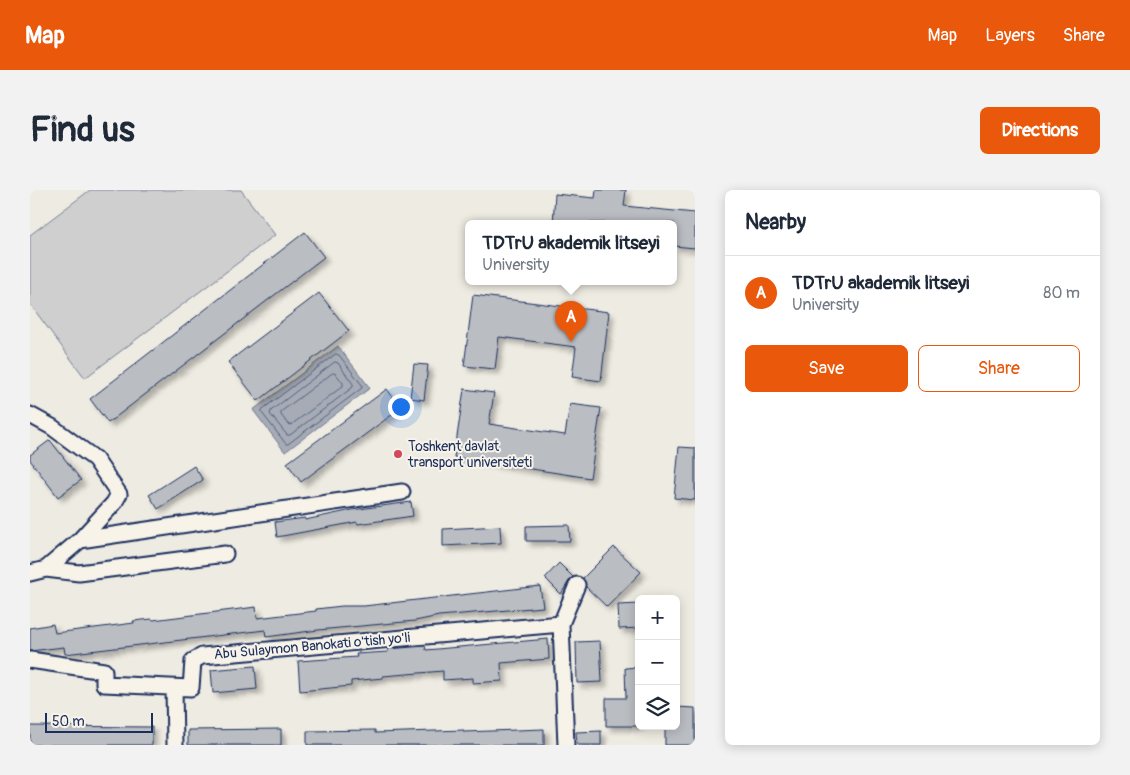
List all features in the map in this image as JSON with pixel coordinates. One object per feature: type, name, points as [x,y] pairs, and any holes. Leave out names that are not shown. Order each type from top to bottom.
[{"type":"street","points":[[30,415],[52,427],[96,459],[120,494],[114,504],[80,540],[46,569]]},
{"type":"street","points":[[80,540],[402,492]]},
{"type":"street","points":[[30,572],[46,569],[79,573],[225,554]]},
{"type":"street","points":[[566,745],[561,624],[577,584]]},
{"type":"street","name":"Abu Sulaymon Banokati o'tish yo'li","points":[[30,660],[104,671],[104,684],[191,688],[194,661],[202,656],[561,624]]},
{"type":"street","points":[[174,688],[175,745]]},
{"type":"shaded area","points":[[90,190],[241,190],[275,235],[85,378],[30,304],[30,235]]},
{"type":"water","points":[[338,346],[370,388],[285,452],[253,410]]},
{"type":"building","points":[[596,190],[626,190],[624,206],[695,213],[695,248],[677,246],[677,220],[553,220],[555,194],[595,198]]},
{"type":"building","points":[[305,232],[324,257],[108,423],[90,399]]},
{"type":"building","points":[[319,293],[349,331],[258,401],[228,362]]},
{"type":"building","points":[[473,295],[609,312],[601,381],[572,377],[576,347],[499,337],[495,369],[464,366]]},
{"type":"building","points":[[414,364],[428,365],[424,400],[410,398]]},
{"type":"building","points":[[387,389],[401,408],[301,482],[287,463]]},
{"type":"building","points":[[464,389],[494,393],[489,424],[565,435],[570,404],[601,408],[590,478],[454,457]]},
{"type":"building","points":[[50,440],[81,480],[58,497],[30,460],[30,455]]},
{"type":"building","points":[[679,447],[695,448],[695,500],[674,498]]},
{"type":"building","points":[[194,466],[203,480],[158,509],[149,495]]},
{"type":"building","points":[[411,502],[413,516],[358,524],[357,522],[277,537],[275,522],[305,518],[305,520],[352,510]]},
{"type":"building","points":[[569,525],[570,541],[526,541],[526,526]]},
{"type":"building","points":[[500,526],[501,543],[443,546],[443,529]]},
{"type":"building","points":[[614,547],[641,572],[607,607],[586,587],[583,578]]},
{"type":"building","points":[[559,563],[573,577],[561,594],[545,578]]},
{"type":"building","points":[[540,586],[543,607],[439,616],[415,621],[266,637],[265,630],[65,654],[64,647],[30,651],[30,628],[53,624],[55,633],[134,623],[133,621],[256,607],[257,618],[342,606],[364,606]]},
{"type":"building","points":[[635,604],[635,628],[619,629],[618,605]]},
{"type":"building","points":[[548,639],[549,659],[501,663],[502,681],[473,683],[473,678],[443,680],[443,671],[383,676],[383,678],[351,681],[351,686],[300,691],[298,661],[357,657],[356,654],[388,652],[388,649],[425,646],[426,650]]},
{"type":"building","points":[[600,641],[602,682],[577,683],[576,642]]},
{"type":"building","points":[[255,666],[257,689],[213,693],[211,670]]},
{"type":"building","points":[[635,667],[635,726],[606,726],[606,698],[626,698],[625,668]]},
{"type":"building","points":[[680,707],[695,708],[695,745],[665,745],[665,730],[680,730]]},
{"type":"building","points":[[30,726],[152,727],[152,745],[30,745]]},
{"type":"building","points":[[281,729],[281,745],[188,745],[188,730]]},
{"type":"building","points":[[544,729],[544,745],[307,745],[307,731],[375,730],[375,733]]},
{"type":"building","points":[[601,731],[601,745],[577,745],[576,732]]},
{"type":"place","name":"TDTrU akademik litseyi","points":[[571,342]]},
{"type":"place","name":"Toshkent davlat transport universiteti","points":[[398,454]]}]
